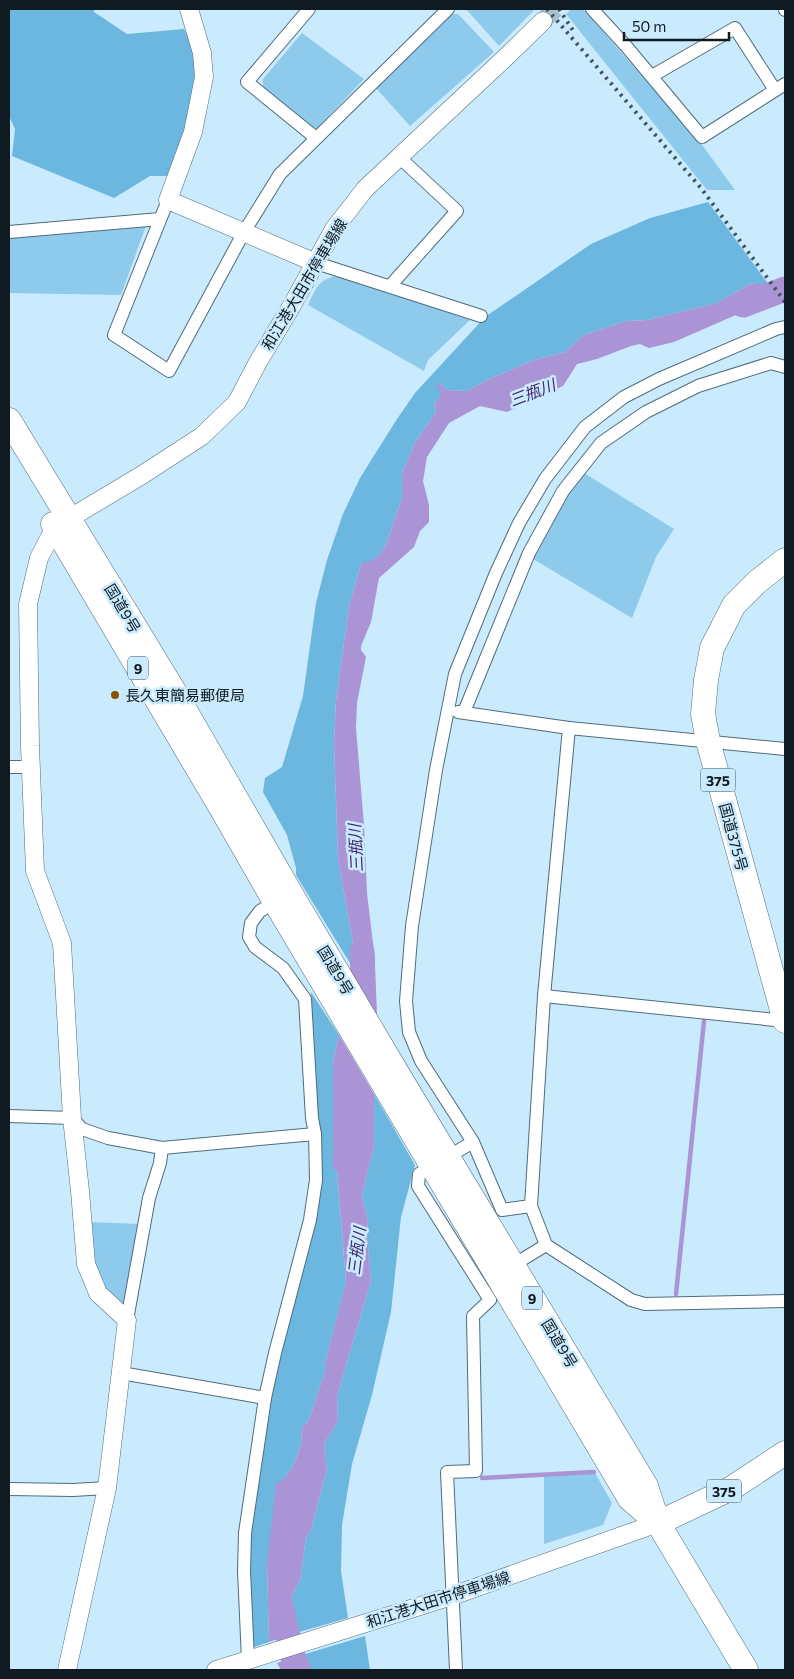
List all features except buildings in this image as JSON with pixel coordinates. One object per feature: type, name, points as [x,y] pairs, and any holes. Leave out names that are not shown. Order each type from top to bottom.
[{"type":"highway","name":"国道9号","points":[[9,420],[62,523],[226,798],[286,903],[399,1076],[440,1162],[504,1270],[630,1499],[658,1523],[746,1670]]},
{"type":"highway","name":"国道9号","points":[[9,452],[62,523]]},
{"type":"highway","name":"国道375号","points":[[785,560],[757,582],[734,605],[712,648],[706,680],[703,714],[708,741],[785,1021]]},
{"type":"highway","name":"国道9号","points":[[286,903],[296,937],[408,1126],[440,1162]]},
{"type":"highway","name":"375","points":[[658,1523],[732,1488],[785,1453]]},
{"type":"street","points":[[189,9],[202,53],[204,77],[193,132],[114,335],[169,372],[244,232],[280,174],[448,9]]},
{"type":"street","points":[[309,9],[247,82],[316,138]]},
{"type":"street","points":[[592,9],[652,76],[702,137],[780,87],[735,28],[652,76]]},
{"type":"street","name":"和江港大田市停車場線","points":[[62,523],[202,436],[237,402],[334,229],[365,189],[398,156],[506,58],[543,21]]},
{"type":"street","points":[[390,286],[457,211],[398,156]]},
{"type":"street","points":[[168,200],[316,263],[481,316]]},
{"type":"street","points":[[9,232],[160,219]]},
{"type":"street","points":[[531,1206],[502,1210],[473,1142],[421,1061],[409,1032],[406,1001],[412,926],[436,770],[455,674],[496,573],[520,523],[545,479],[586,427],[624,397],[660,379],[776,329],[785,327]]},
{"type":"street","points":[[464,712],[529,553],[563,491],[601,444],[646,412],[698,386],[772,363],[785,367]]},
{"type":"street","points":[[62,523],[39,558],[28,604],[35,871],[62,943],[72,1118],[86,1264],[98,1293],[127,1320]]},
{"type":"street","points":[[448,710],[569,728],[785,749]]},
{"type":"street","points":[[569,728],[544,996],[531,1206],[546,1245],[631,1300],[646,1304],[785,1301]]},
{"type":"street","points":[[9,767],[32,768]]},
{"type":"street","points":[[254,1658],[244,1571],[245,1532],[265,1398],[310,1220],[316,1180],[315,1134],[312,1118],[305,999],[282,968],[255,947],[249,937],[251,923],[260,911],[286,903]]},
{"type":"street","points":[[544,996],[785,1021]]},
{"type":"street","points":[[9,1116],[72,1118],[82,1129],[108,1138],[162,1148],[315,1134]]},
{"type":"street","points":[[456,1670],[447,1472],[476,1471],[473,1316],[490,1300],[418,1186],[419,1174],[473,1142]]},
{"type":"street","points":[[67,1670],[107,1488],[127,1320],[149,1198],[160,1163],[162,1148]]},
{"type":"street","points":[[504,1270],[546,1245]]},
{"type":"street","points":[[121,1373],[265,1398]]},
{"type":"street","points":[[9,1489],[72,1490],[107,1488]]},
{"type":"street","name":"和江港大田市停車場線","points":[[216,1670],[452,1596],[658,1523]]},
{"type":"shaded area","points":[[9,9],[94,9],[94,12],[127,34],[184,29],[194,50],[195,80],[187,122],[168,176],[150,176],[114,198],[12,156],[15,129],[9,116]]},
{"type":"shaded area","points":[[466,9],[528,9],[534,10],[499,46]]},
{"type":"shaded area","points":[[571,9],[583,9],[700,142],[735,190],[707,190],[566,14]]},
{"type":"shaded area","points":[[452,14],[458,14],[494,52],[410,126],[376,88]]},
{"type":"shaded area","points":[[302,33],[364,79],[317,128],[311,128],[263,88],[263,79]]},
{"type":"shaded area","points":[[708,202],[772,289],[766,289],[755,283],[714,304],[647,320],[626,321],[584,335],[565,352],[534,360],[489,379],[467,391],[447,390],[439,383],[441,393],[434,406],[436,412],[416,441],[402,473],[402,498],[386,545],[370,563],[361,564],[349,607],[336,700],[334,741],[338,859],[356,961],[356,973],[296,875],[296,868],[287,835],[263,792],[265,778],[282,767],[303,696],[316,603],[327,560],[343,514],[360,478],[415,393],[485,317],[591,244],[650,218]]},
{"type":"shaded area","points":[[147,223],[121,295],[9,293],[9,237]]},
{"type":"shaded area","points":[[339,275],[470,320],[428,360],[424,371],[308,305],[322,282]]},
{"type":"shaded area","points":[[584,473],[674,529],[656,557],[632,618],[533,559],[566,494]]},
{"type":"shaded area","points":[[311,992],[339,1035],[333,1062],[333,1168],[337,1170],[346,1282],[325,1364],[325,1371],[309,1420],[302,1428],[301,1444],[295,1462],[285,1478],[267,1564],[269,1642],[254,1647],[250,1646],[248,1584],[251,1515],[263,1425],[312,1227],[317,1133]]},
{"type":"shaded area","points":[[374,1094],[415,1165],[401,1217],[391,1312],[372,1395],[352,1464],[342,1525],[341,1571],[348,1618],[299,1632],[290,1607],[291,1598],[300,1580],[306,1537],[311,1530],[327,1469],[324,1444],[338,1421],[337,1396],[371,1281],[367,1233],[368,1222],[362,1195],[374,1146]]},
{"type":"shaded area","points":[[91,1222],[139,1224],[124,1308],[104,1288],[94,1274]]},
{"type":"shaded area","points":[[595,1473],[612,1503],[603,1525],[544,1544],[544,1476]]},
{"type":"shaded area","points":[[365,1636],[370,1670],[311,1670],[302,1655]]},
{"type":"water","points":[[755,283],[767,289],[772,289],[777,297],[674,342],[649,348],[640,344],[631,346],[597,359],[577,364],[563,386],[507,412],[480,406],[449,423],[427,457],[423,481],[429,505],[429,522],[420,531],[414,547],[379,578],[371,622],[361,646],[361,650],[366,657],[357,703],[356,728],[364,825],[367,893],[375,960],[374,1002],[356,973],[356,961],[338,859],[334,741],[336,700],[349,607],[361,564],[370,562],[380,554],[386,545],[402,498],[402,473],[416,441],[436,412],[434,406],[441,393],[436,385],[439,383],[447,390],[467,391],[489,379],[534,360],[565,352],[584,335],[626,321],[647,320],[714,304]]},
{"type":"water","points":[[339,1035],[374,1094],[374,1146],[362,1195],[368,1222],[367,1233],[371,1281],[337,1396],[338,1421],[324,1444],[327,1469],[311,1530],[306,1537],[300,1580],[291,1598],[290,1607],[299,1632],[269,1642],[267,1564],[276,1484],[285,1478],[295,1462],[301,1444],[302,1428],[309,1420],[325,1371],[325,1364],[346,1281],[337,1170],[333,1169],[333,1062]]},
{"type":"water","points":[[302,1655],[311,1670],[281,1670],[277,1663]]},
{"type":"waterway","name":"三瓶川","points":[[743,305],[785,289]]},
{"type":"waterway","name":"三瓶川","points":[[362,952],[365,1027]]},
{"type":"waterway","points":[[676,1294],[704,1021]]},
{"type":"waterway","points":[[482,1478],[594,1472]]},
{"type":"waterway","name":"三瓶川","points":[[280,1602],[293,1657],[299,1670]]},
{"type":"tunnel","points":[[543,21],[555,9]]},
{"type":"railway","points":[[547,9],[701,188],[785,302]]},
{"type":"railway","points":[[559,9],[574,32]]},
{"type":"place","name":"長久東簡易郵便局","points":[[115,695]]}]
